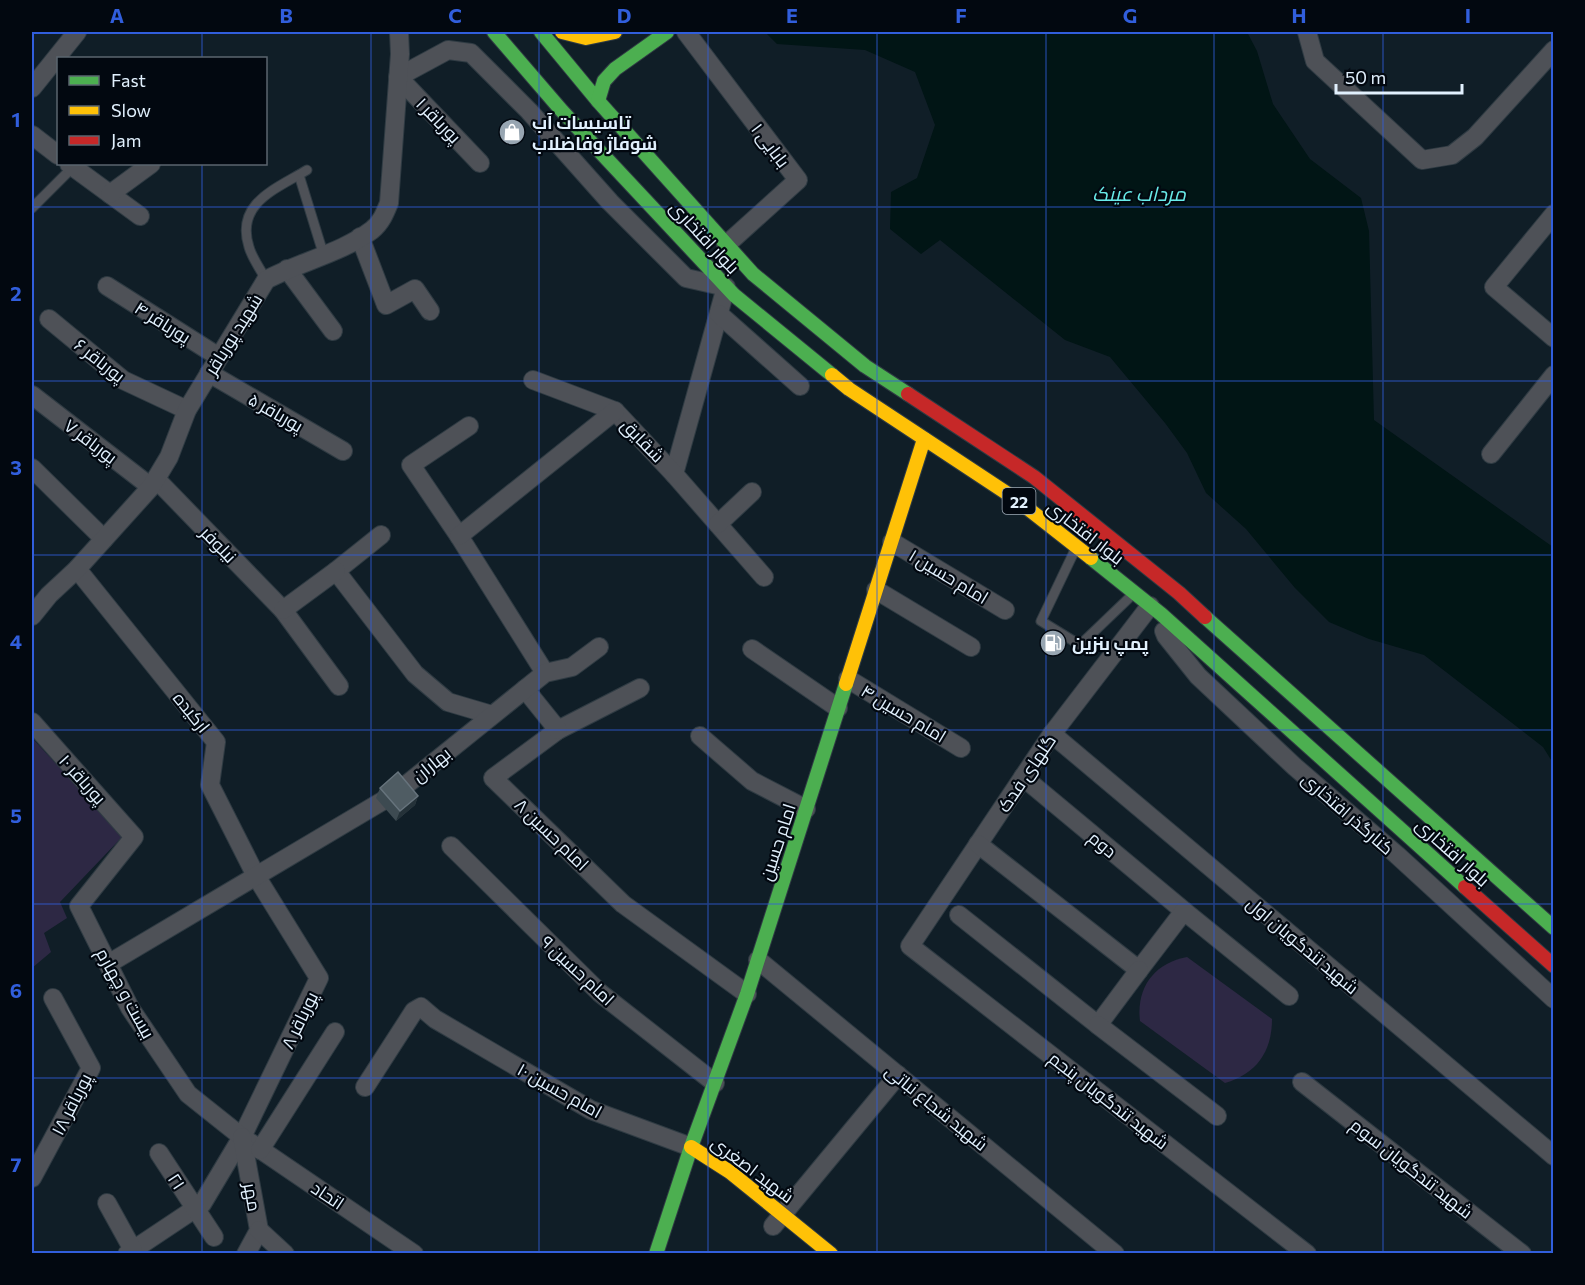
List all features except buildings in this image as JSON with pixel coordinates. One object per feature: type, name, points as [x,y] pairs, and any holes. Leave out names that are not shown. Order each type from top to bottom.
[{"type":"main road","name":"بلوار افتخاری","points":[[494,32],[562,111],[726,287],[849,389],[1017,500],[1156,610],[1554,966]]},
{"type":"main road","name":"بلوار افتخاری","points":[[541,32],[598,101],[753,274],[865,366],[1034,477],[1179,593],[1554,928]]},
{"type":"main road","points":[[562,32],[586,38],[615,32]]},
{"type":"main road","points":[[598,101],[604,81],[615,69],[667,32]]},
{"type":"main road","points":[[599,36],[595,47],[600,56],[615,69]]},
{"type":"main road","name":"امام حسین","points":[[656,1254],[691,1147],[747,994],[924,439]]},
{"type":"main road","name":"شهید اصغری","points":[[691,1147],[715,1178]]},
{"type":"main road","name":"شهید اصغری","points":[[691,1147],[730,1172],[775,1223],[831,1254]]},
{"type":"street","points":[[32,88],[77,32]]},
{"type":"street","name":"شهید پورباقر","points":[[32,616],[153,483],[169,457],[187,410],[266,280],[287,269],[324,256],[360,237],[373,230],[384,217],[389,203],[399,32]]},
{"type":"street","name":"بابایی ۱","points":[[686,32],[798,180],[726,245]]},
{"type":"street","points":[[1306,32],[1315,61],[1422,160],[1452,155],[1475,137],[1554,50]]},
{"type":"street","points":[[398,77],[448,50],[471,53],[529,111],[610,202],[686,278],[726,287]]},
{"type":"street","name":"پورباقر ۱","points":[[398,77],[480,163]]},
{"type":"street","points":[[32,135],[57,153]]},
{"type":"street","points":[[73,165],[140,216]]},
{"type":"street","points":[[110,194],[150,165]]},
{"type":"street","points":[[1554,214],[1494,286],[1554,338]]},
{"type":"street","points":[[360,237],[386,304],[415,290],[430,311]]},
{"type":"street","points":[[287,269],[333,331]]},
{"type":"street","name":"پورباقر ۴","points":[[107,286],[219,357]]},
{"type":"street","name":"شقایق","points":[[675,474],[726,287]]},
{"type":"street","points":[[719,314],[800,386]]},
{"type":"street","name":"پورباقر ۶","points":[[49,319],[123,380],[187,410]]},
{"type":"street","name":"پورباقر ۵","points":[[209,373],[343,451]]},
{"type":"street","points":[[1491,454],[1554,375]]},
{"type":"street","points":[[533,380],[615,411]]},
{"type":"street","name":"پورباقر ۷","points":[[32,395],[153,483]]},
{"type":"street","name":"شقایق","points":[[459,536],[615,411],[675,474]]},
{"type":"street","points":[[469,426],[411,465],[459,536],[545,674],[572,667],[599,647]]},
{"type":"street","points":[[32,468],[104,539]]},
{"type":"street","points":[[675,474],[764,577]]},
{"type":"street","name":"نیلوفر","points":[[153,483],[283,610],[339,686]]},
{"type":"street","points":[[718,524],[752,492]]},
{"type":"street","points":[[283,610],[381,535]]},
{"type":"street","name":"امام حسین ۱","points":[[892,542],[1005,610]]},
{"type":"street","name":"ارکیده","points":[[77,569],[216,742],[210,784],[256,876]]},
{"type":"street","points":[[336,571],[416,674],[448,702],[492,715]]},
{"type":"street","points":[[876,590],[971,647]]},
{"type":"street","name":"گلهای فدک","points":[[910,946],[1052,734],[1156,610]]},
{"type":"street","name":"کنارگذر افتخاری","points":[[1156,610],[1166,636],[1198,676],[1295,767],[1513,959],[1554,999]]},
{"type":"street","points":[[752,649],[838,708]]},
{"type":"street","name":"بهاران","points":[[108,964],[396,793],[545,674]]},
{"type":"street","name":"امام حسین ۴","points":[[848,679],[961,748]]},
{"type":"street","name":"امام حسین ۸","points":[[640,688],[558,730],[494,778],[623,903],[747,994]]},
{"type":"street","points":[[525,689],[558,730]]},
{"type":"street","name":"پورباقر ۱۰","points":[[32,722],[134,837]]},
{"type":"street","name":"شهید تندگویان اول","points":[[1052,734],[1554,1156]]},
{"type":"street","points":[[700,736],[752,781],[806,809]]},
{"type":"street","name":"دوم","points":[[1023,777],[1289,996]]},
{"type":"street","name":"بیست و چهارم","points":[[134,837],[79,906],[130,1008],[188,1094],[242,1137]]},
{"type":"street","points":[[978,844],[1139,970]]},
{"type":"street","name":"امام حسین ۹","points":[[451,846],[600,993],[715,1083]]},
{"type":"street","name":"پورباقر ۸","points":[[242,1137],[319,978],[256,876]]},
{"type":"street","points":[[1098,1025],[1184,911]]},
{"type":"street","points":[[960,915],[1217,1116]]},
{"type":"street","name":"شهید تندگویان پنجم","points":[[910,946],[1307,1254]]},
{"type":"street","name":"شهید شجاع نباتی","points":[[758,960],[1115,1254]]},
{"type":"street","name":"پورباقر ۱۸","points":[[32,1178],[37,1152],[91,1068],[53,998]]},
{"type":"street","name":"امام حسین ۱۰","points":[[365,1087],[414,1011],[421,1007],[435,1018],[591,1110],[691,1147]]},
{"type":"street","points":[[260,1150],[335,1032]]},
{"type":"street","points":[[775,1223],[898,1075]]},
{"type":"street","name":"شهید تندگویان سوم","points":[[1302,1082],[1522,1254]]},
{"type":"street","points":[[107,1203],[132,1252],[202,1204],[242,1137]]},
{"type":"street","name":"اتحاد","points":[[242,1137],[414,1254]]},
{"type":"street","name":"مهر","points":[[242,1137],[259,1230],[246,1254]]},
{"type":"street","name":"۲۱","points":[[159,1153],[214,1237]]},
{"type":"street","points":[[259,1230],[285,1254]]},
{"type":"lane","points":[[32,208],[67,165]]},
{"type":"lane","points":[[266,280],[249,247],[246,221],[253,207],[269,192],[303,173],[324,256]]},
{"type":"lane","points":[[1077,547],[1041,621],[1080,645],[1134,593]]},
{"type":"shaded area","points":[[32,738],[123,836],[60,902],[67,918],[44,933],[51,952],[32,968]]},
{"type":"shaded area","points":[[1187,957],[1272,1019],[1269,1042],[1260,1060],[1245,1074],[1225,1083],[1140,1021],[1141,998],[1150,979],[1165,965]]},
{"type":"water","name":"مرداب عینک","points":[[765,32],[1247,32],[1257,51],[1273,104],[1310,159],[1361,198],[1369,231],[1374,420],[1553,547],[1553,763],[1543,747],[1424,655],[1369,639],[1329,622],[1295,588],[1246,529],[1206,493],[1187,453],[1110,357],[1065,340],[940,240],[921,254],[890,229],[891,192],[917,178],[935,125],[915,72],[865,50],[777,44]]},
{"type":"traffic: fast","points":[[494,32],[562,111],[734,295],[832,375]]},
{"type":"traffic: fast","points":[[541,32],[598,101],[753,274],[865,366],[908,394]]},
{"type":"traffic: fast","points":[[598,101],[604,81],[615,69],[667,32]]},
{"type":"traffic: fast","points":[[1091,558],[1161,614],[1465,887]]},
{"type":"traffic: fast","points":[[1205,617],[1554,928]]},
{"type":"traffic: fast","points":[[656,1254],[691,1147],[747,994],[846,684]]},
{"type":"traffic: slow","points":[[562,32],[586,38],[615,32]]},
{"type":"traffic: slow","points":[[832,375],[849,389],[1017,500],[1091,558]]},
{"type":"traffic: slow","points":[[846,684],[924,439]]},
{"type":"traffic: slow","points":[[691,1147],[730,1172],[831,1254]]},
{"type":"traffic: jam","points":[[908,394],[1034,477],[1179,593],[1205,617]]},
{"type":"traffic: jam","points":[[1465,887],[1554,966]]},
{"type":"place","name":"تاسیسات آب شوفاژ وفاضلاب","points":[[512,132]]},
{"type":"place","name":"پمپ بنزین","points":[[1053,643]]}]
